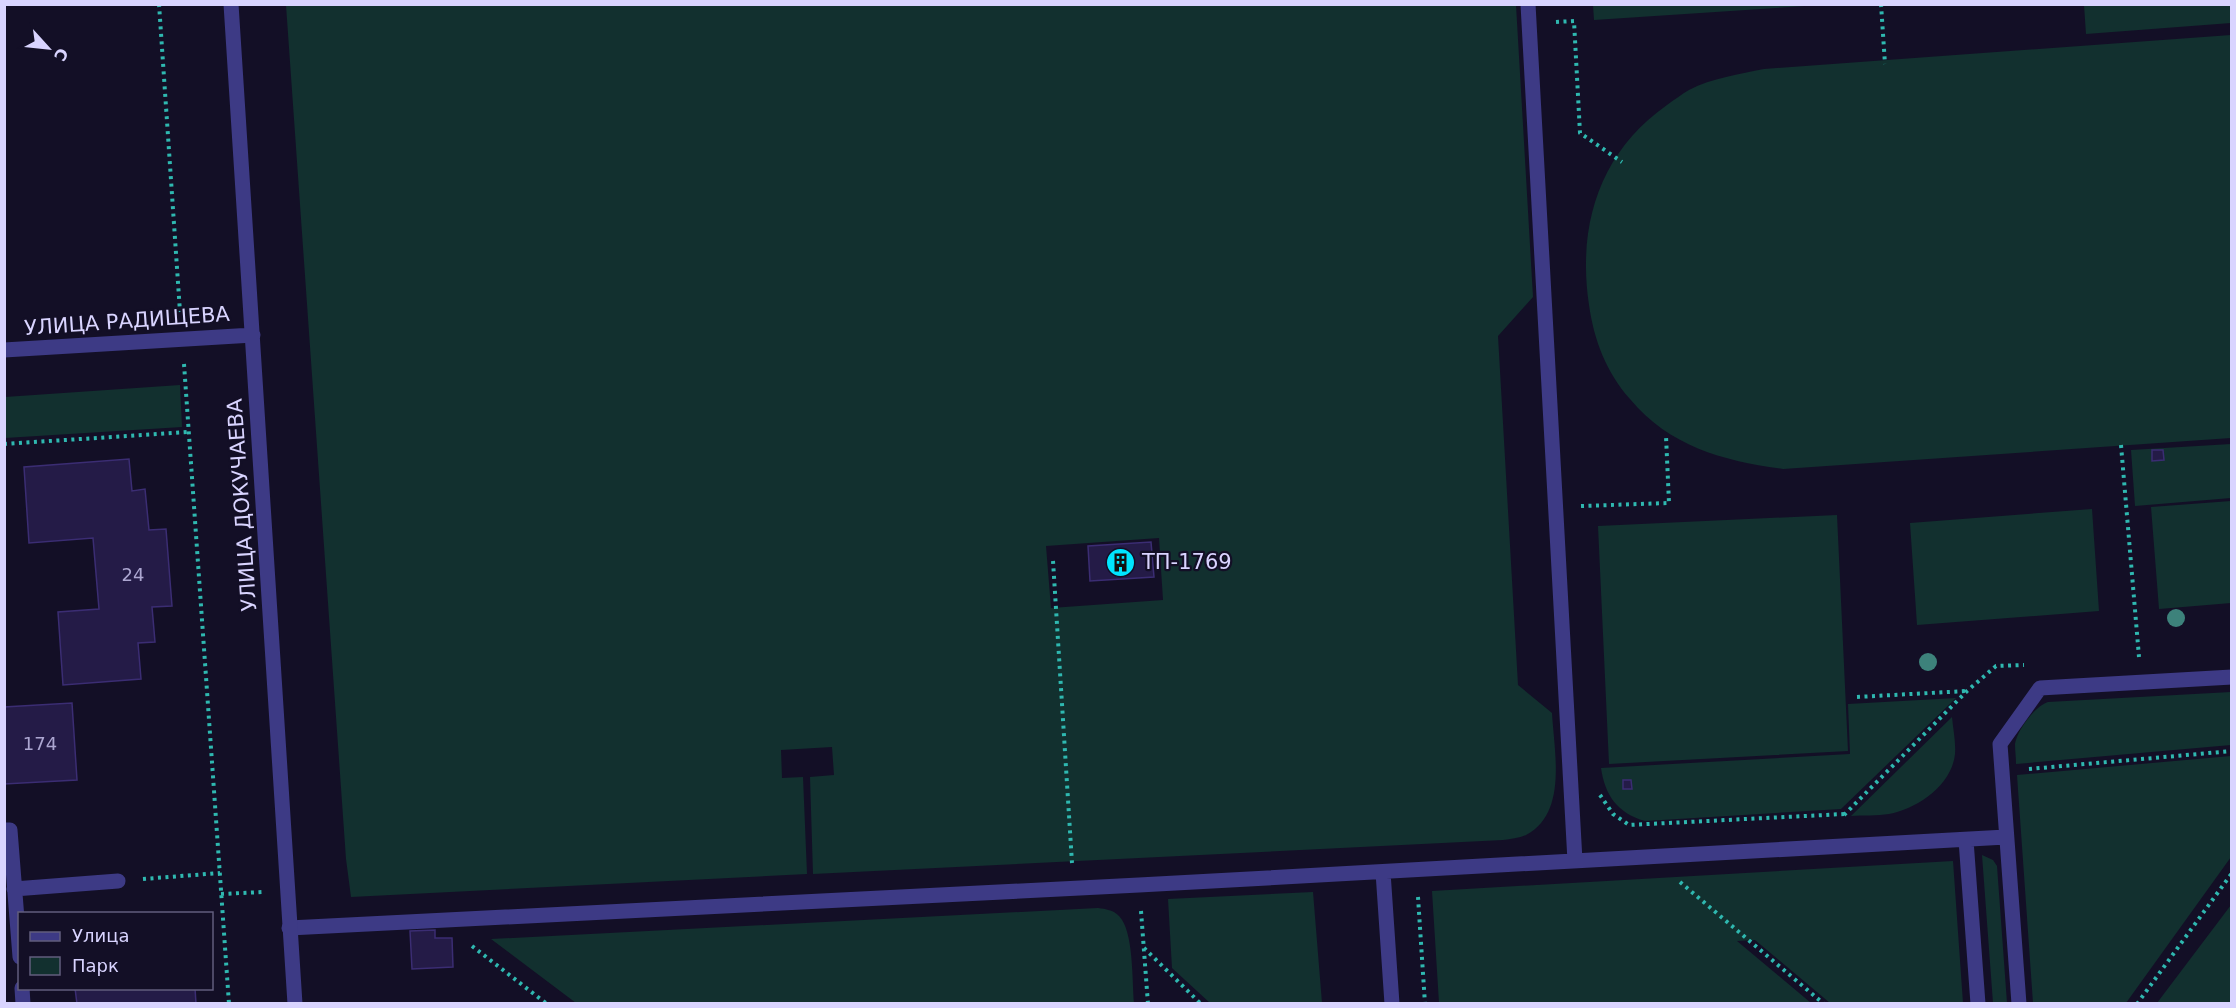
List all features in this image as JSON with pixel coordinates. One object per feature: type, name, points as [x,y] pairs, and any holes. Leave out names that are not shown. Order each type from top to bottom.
[{"type":"street","name":"УЛИЦА ДОКУЧАЕВА","points":[[231,4],[295,1004]]},
{"type":"street","points":[[1528,4],[1575,861]]},
{"type":"street","name":"УЛИЦА РАДИЩЕВА","points":[[4,350],[253,335]]},
{"type":"street","points":[[2019,1004],[2000,744],[2040,688],[2232,677]]},
{"type":"street","points":[[4,830],[10,830],[18,934]]},
{"type":"street","points":[[289,928],[1139,885],[2006,837]]},
{"type":"street","points":[[1966,840],[1978,1004]]},
{"type":"street","points":[[1383,872],[1392,1004]]},
{"type":"street","points":[[14,889],[118,881]]},
{"type":"path","points":[[159,4],[175,243]]},
{"type":"path","points":[[1881,4],[1885,64]]},
{"type":"path","points":[[1552,14],[1552,23],[1574,21],[1580,133],[1622,162]]},
{"type":"path","points":[[4,444],[188,432],[229,1004]]},
{"type":"path","points":[[1580,506],[1669,503],[1666,436]]},
{"type":"path","points":[[2121,445],[2141,682]]},
{"type":"path","points":[[1580,495],[1581,518]]},
{"type":"path","points":[[1053,561],[1073,888]]},
{"type":"path","points":[[1857,697],[1967,692]]},
{"type":"path","points":[[2002,772],[2232,751]]},
{"type":"path","points":[[1599,790],[1613,814],[1629,825],[1844,814]]},
{"type":"path","points":[[1650,857],[1824,1004]]},
{"type":"path","points":[[118,881],[220,873]]},
{"type":"path","points":[[2137,1004],[2232,873]]},
{"type":"path","points":[[1139,885],[1148,1004]]},
{"type":"path","points":[[221,894],[287,890]]},
{"type":"path","points":[[1418,896],[1425,1004]]},
{"type":"path","points":[[457,920],[458,936],[547,1004]]},
{"type":"path","points":[[1144,948],[1201,1004]]},
{"type":"green space","points":[[1820,4],[1594,20],[1593,5]]},
{"type":"green space","points":[[286,5],[1516,5],[1533,297],[1498,336],[1518,685],[1552,713],[1556,762],[1556,780],[1548,812],[1539,825],[1526,835],[1503,840],[813,874],[810,777],[834,775],[832,747],[781,750],[782,778],[803,777],[807,874],[351,897],[346,859]],"holes":[[[1159,538],[1163,600],[1051,608],[1046,546]]]},
{"type":"green space","points":[[2084,5],[2231,5],[2231,23],[2086,34]]},
{"type":"green space","points":[[2231,35],[2231,438],[1783,469],[1719,456],[1680,440],[1662,429],[1630,399],[1608,367],[1594,331],[1586,275],[1591,219],[1598,193],[1625,145],[1644,124],[1689,90],[1717,79],[1764,69]]},
{"type":"green space","points":[[180,385],[182,427],[5,438],[5,397]]},
{"type":"green space","points":[[2231,444],[2231,498],[2135,506],[2131,450]]},
{"type":"green space","points":[[2231,501],[2231,603],[2159,609],[2151,507]]},
{"type":"green space","points":[[2092,509],[2099,611],[1917,625],[1910,523]]},
{"type":"green space","points":[[1837,515],[1848,751],[1609,764],[1598,526]]},
{"type":"green space","points":[[2231,692],[2231,745],[2016,764],[2015,744],[2019,732],[2032,713],[2048,702]]},
{"type":"green space","points":[[1956,698],[1841,809],[1645,821],[1635,818],[1614,802],[1603,778],[1601,768],[1850,754],[1848,704]]},
{"type":"green space","points":[[1952,717],[1955,754],[1952,765],[1947,776],[1931,794],[1900,811],[1884,815],[1851,816]]},
{"type":"green space","points":[[2231,756],[2231,857],[2126,1003],[2033,1003],[2017,775]]},
{"type":"green space","points":[[1982,855],[1993,860],[1997,866],[2007,1003],[1993,1003]]},
{"type":"green space","points":[[1953,861],[1963,1003],[1830,1003],[1755,940],[1737,941],[1811,1003],[1439,1003],[1432,891]]},
{"type":"green space","points":[[1313,892],[1322,1003],[1210,1003],[1172,968],[1168,899]]},
{"type":"green space","points":[[2231,905],[2231,1003],[2157,1003]]},
{"type":"green space","points":[[1098,908],[1114,912],[1124,923],[1130,945],[1134,1003],[576,1003],[491,939]]},
{"type":"building","points":[[2152,450],[2163,450],[2164,460],[2152,461]]},
{"type":"building","points":[[129,459],[132,491],[145,489],[149,530],[166,529],[172,606],[152,607],[155,642],[138,643],[141,679],[63,685],[58,612],[99,609],[93,538],[29,543],[24,467]]},
{"type":"building","name":"ТП-1769","points":[[1151,542],[1154,577],[1090,581],[1088,546]]},
{"type":"building","points":[[72,703],[77,780],[4,784],[4,707]]},
{"type":"building","points":[[1623,780],[1631,780],[1632,789],[1623,789]]},
{"type":"building","points":[[435,930],[435,938],[452,938],[453,967],[412,969],[410,931]]},
{"type":"building","points":[[75,990],[195,990],[196,1004],[77,1004]]},
{"type":"place","name":"ТП-1769","points":[[1121,562]]}]
